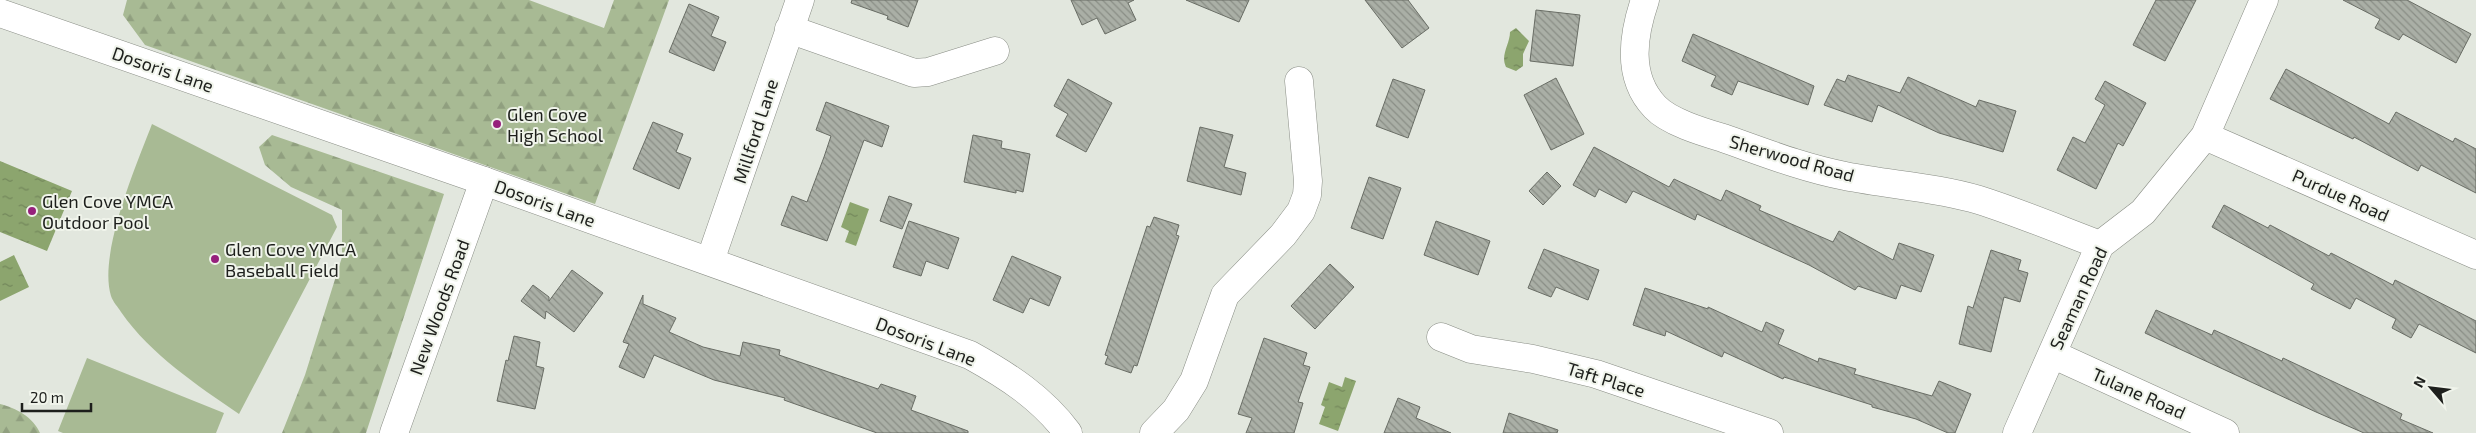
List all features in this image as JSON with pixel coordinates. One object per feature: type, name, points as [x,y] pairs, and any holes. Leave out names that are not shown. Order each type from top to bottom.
[{"type":"street","name":"Millford Lane","points":[[710,262],[800,0]]},
{"type":"street","name":"Sherwood Road","points":[[1645,0],[1640,16],[1634,51],[1635,71],[1642,88],[1655,108],[1680,122],[1820,170],[1845,176],[1928,188],[1979,200],[2100,245]]},
{"type":"street","name":"Seaman Road","points":[[2017,433],[2100,245],[2143,212],[2205,136],[2264,0]]},
{"type":"street","name":"Dosoris Lane","points":[[0,13],[484,181],[970,355],[1003,373],[1034,396],[1068,433]]},
{"type":"street","points":[[789,29],[914,73],[928,72],[995,50]]},
{"type":"street","points":[[1154,433],[1176,410],[1194,381],[1225,295],[1283,235],[1301,211],[1307,195],[1308,181],[1299,81]]},
{"type":"street","name":"Purdue Road","points":[[2205,136],[2476,255]]},
{"type":"street","name":"New Woods Road","points":[[394,433],[484,181]]},
{"type":"street","name":"Taft Place","points":[[1441,337],[1471,349],[1533,358],[1596,374],[1738,428],[1769,433]]},
{"type":"street","name":"Tulane Road","points":[[2052,354],[2226,433]]},
{"type":"green space","name":"Glen Cove High School","points":[[127,0],[529,0],[604,28],[614,0],[669,0],[595,204],[145,45],[123,15]]},
{"type":"green space","name":"Glen Cove YMCA Baseball Field","points":[[152,124],[332,215],[337,227],[239,414],[160,356],[133,328],[111,296],[108,278],[114,234]]},
{"type":"green space","points":[[272,135],[444,194],[366,433],[282,433],[305,375],[342,257],[342,210],[291,187],[265,165],[259,147]]},
{"type":"green space","points":[[87,358],[224,413],[216,433],[63,433],[58,431]]},
{"type":"green space","points":[[0,404],[23,414],[33,422],[40,433],[0,433]]},
{"type":"water","points":[[1516,28],[1529,41],[1523,54],[1523,66],[1516,71],[1506,67],[1504,58],[1510,32]]},
{"type":"water","name":"Glen Cove YMCA Outdoor Pool","points":[[0,161],[72,191],[47,251],[0,232]]},
{"type":"water","points":[[850,202],[869,209],[856,246],[845,242],[849,231],[841,227]]},
{"type":"water","points":[[14,255],[29,287],[0,301],[0,262]]},
{"type":"water","points":[[1345,377],[1356,381],[1338,431],[1319,424],[1325,407],[1321,405],[1329,382],[1342,387]]},
{"type":"building","points":[[852,0],[918,0],[908,27],[887,19],[888,16],[851,3]]},
{"type":"building","points":[[1071,0],[1134,0],[1128,3],[1136,20],[1105,34],[1097,18],[1082,25]]},
{"type":"building","points":[[1186,0],[1249,0],[1239,22]]},
{"type":"building","points":[[1365,0],[1408,0],[1429,28],[1402,48]]},
{"type":"building","points":[[2156,0],[2196,0],[2165,61],[2133,45]]},
{"type":"building","points":[[2343,0],[2407,0],[2471,34],[2456,63],[2403,34],[2399,40],[2375,28],[2380,19]]},
{"type":"building","points":[[689,4],[719,17],[711,36],[726,42],[714,71],[669,52]]},
{"type":"building","points":[[1536,10],[1580,15],[1573,66],[1530,61]]},
{"type":"building","points":[[1693,34],[1814,86],[1808,105],[1738,81],[1732,95],[1711,86],[1716,76],[1682,61]]},
{"type":"building","points":[[2286,69],[2389,124],[2396,112],[2453,142],[2455,138],[2476,149],[2476,193],[2421,165],[2418,171],[2354,137],[2353,139],[2270,99]]},
{"type":"building","points":[[1848,75],[1900,93],[1908,77],[1976,107],[1979,100],[2016,111],[2003,152],[1939,133],[1878,105],[1872,122],[1824,105],[1837,79],[1845,82]]},
{"type":"building","points":[[1556,78],[1584,134],[1551,150],[1524,95]]},
{"type":"building","points":[[1068,79],[1112,103],[1086,152],[1056,136],[1068,114],[1054,106]]},
{"type":"building","points":[[1393,79],[1425,90],[1408,138],[1376,126]]},
{"type":"building","points":[[2105,81],[2146,103],[2123,146],[2118,143],[2096,189],[2057,170],[2073,137],[2085,143],[2105,105],[2095,99]]},
{"type":"building","points":[[826,102],[889,126],[882,147],[864,140],[827,241],[781,225],[792,196],[807,202],[824,157],[831,136],[816,130]]},
{"type":"building","points":[[653,122],[683,134],[676,152],[691,158],[679,189],[633,169]]},
{"type":"building","points":[[1200,127],[1233,135],[1224,167],[1246,173],[1241,195],[1187,181]]},
{"type":"building","points":[[973,135],[1002,141],[1001,148],[1030,154],[1023,192],[1016,190],[1016,193],[964,182]]},
{"type":"building","points":[[1594,147],[1669,187],[1674,179],[1721,201],[1726,190],[1761,206],[1759,210],[1833,242],[1839,231],[1893,260],[1899,243],[1934,255],[1921,292],[1901,285],[1896,299],[1858,286],[1855,290],[1809,265],[1697,214],[1695,220],[1633,191],[1626,203],[1599,189],[1595,197],[1573,185]]},
{"type":"building","points":[[1547,172],[1561,186],[1543,205],[1529,191]]},
{"type":"building","points":[[1369,177],[1401,188],[1383,239],[1351,228]]},
{"type":"building","points":[[889,196],[912,204],[902,229],[880,221]]},
{"type":"building","points":[[2224,205],[2268,228],[2270,225],[2329,256],[2331,253],[2393,285],[2395,280],[2476,321],[2476,353],[2419,324],[2411,338],[2392,328],[2396,319],[2356,298],[2350,309],[2311,289],[2314,284],[2212,227]]},
{"type":"building","points":[[1154,217],[1179,225],[1176,235],[1179,236],[1137,366],[1134,365],[1131,373],[1105,364],[1108,356],[1105,355],[1147,226],[1150,227]]},
{"type":"building","points":[[909,221],[959,238],[948,269],[926,261],[921,276],[893,267]]},
{"type":"building","points":[[1436,221],[1490,241],[1478,275],[1424,255]]},
{"type":"building","points":[[1544,249],[1599,270],[1588,300],[1556,287],[1551,297],[1528,288]]},
{"type":"building","points":[[1991,250],[2021,260],[2018,270],[2028,273],[2020,302],[2004,297],[1991,352],[1959,344],[1968,306],[1973,308]]},
{"type":"building","points":[[1012,256],[1061,277],[1049,306],[1030,298],[1023,313],[993,300]]},
{"type":"building","points":[[1330,264],[1354,287],[1315,329],[1291,306]]},
{"type":"building","points":[[572,270],[603,293],[574,332],[546,311],[545,319],[521,301],[533,285],[549,297],[549,301]]},
{"type":"building","points":[[1645,288],[1708,309],[1708,307],[1762,332],[1766,322],[1784,330],[1778,344],[1818,362],[1819,358],[1856,369],[1854,374],[1932,396],[1939,381],[1971,394],[1955,433],[1948,433],[1916,419],[1872,407],[1872,405],[1784,377],[1783,379],[1724,352],[1722,357],[1666,331],[1665,336],[1633,325]]},
{"type":"building","points":[[643,295],[643,304],[676,318],[669,332],[703,347],[740,356],[743,342],[780,350],[779,355],[878,389],[881,384],[916,396],[911,410],[968,431],[968,433],[877,433],[784,400],[785,398],[714,380],[654,355],[644,378],[619,367],[629,344],[623,342]]},
{"type":"building","points":[[2156,310],[2212,335],[2214,330],[2282,361],[2283,358],[2402,414],[2400,419],[2433,433],[2364,433],[2316,412],[2145,333]]},
{"type":"building","points":[[514,336],[540,342],[536,366],[544,368],[535,409],[497,401],[506,360],[508,361]]},
{"type":"building","points":[[1264,338],[1307,353],[1303,365],[1310,367],[1298,402],[1303,403],[1294,433],[1246,433],[1252,418],[1238,414]]},
{"type":"building","points":[[1398,398],[1420,407],[1416,418],[1451,433],[1384,433]]},
{"type":"building","points":[[1509,413],[1558,430],[1557,433],[1503,433]]},
{"type":"place","name":"Glen Cove High School","points":[[497,124]]},
{"type":"place","name":"Glen Cove YMCA Outdoor Pool","points":[[32,211]]},
{"type":"place","name":"Glen Cove YMCA Baseball Field","points":[[215,259]]}]
